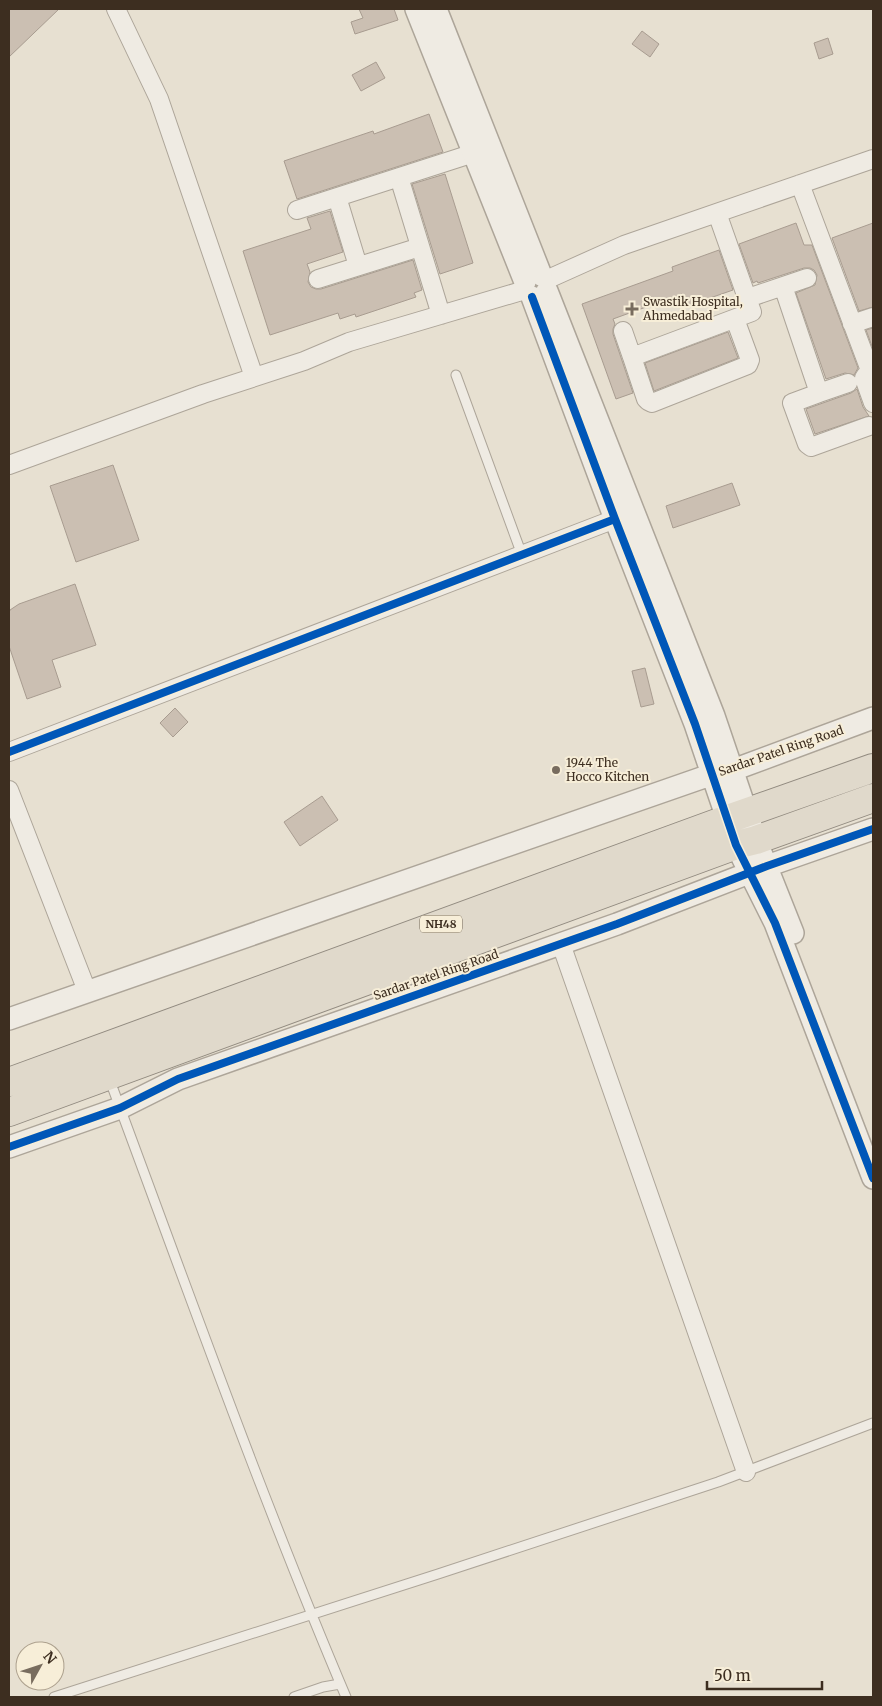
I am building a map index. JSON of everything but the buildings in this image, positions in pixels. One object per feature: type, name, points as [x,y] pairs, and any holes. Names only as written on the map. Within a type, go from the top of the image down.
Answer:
[{"type":"highway","name":"NH48","points":[[9,1082],[873,768]]},
{"type":"highway","name":"Sardar Patel Ring Road","points":[[9,1112],[746,842],[873,798]]},
{"type":"street","points":[[116,9],[159,99],[254,377]]},
{"type":"street","points":[[416,9],[474,153],[536,286],[714,716],[723,772],[746,842],[873,1139]]},
{"type":"street","points":[[436,9],[536,286],[615,519],[695,724],[723,772]]},
{"type":"street","points":[[297,210],[474,153]]},
{"type":"street","points":[[9,465],[203,394],[304,361],[349,342],[536,286],[624,245],[873,159]]},
{"type":"street","points":[[399,177],[441,315]]},
{"type":"street","points":[[800,184],[852,324],[872,372],[866,374],[864,378],[873,404]]},
{"type":"street","points":[[337,197],[358,266]]},
{"type":"street","points":[[632,357],[752,312],[717,212]]},
{"type":"street","points":[[318,279],[420,247]]},
{"type":"street","points":[[748,298],[807,278]]},
{"type":"street","points":[[783,286],[819,393]]},
{"type":"street","points":[[852,324],[873,317]]},
{"type":"street","points":[[623,331],[646,399],[648,402],[652,402],[748,365],[750,360],[735,319]]},
{"type":"street","points":[[848,383],[792,403],[809,446],[869,426]]},
{"type":"street","points":[[9,752],[615,519]]},
{"type":"street","name":"Sardar Patel Ring Road","points":[[9,1019],[723,772],[873,718]]},
{"type":"street","points":[[9,790],[87,991]]},
{"type":"street","name":"Sardar Patel Ring Road","points":[[9,1147],[120,1108],[178,1079],[617,924],[758,869],[873,829]]},
{"type":"street","points":[[758,869],[775,924],[873,1178]]},
{"type":"street","points":[[561,944],[746,1472]]},
{"type":"lane","points":[[456,375],[522,555]]},
{"type":"lane","points":[[108,1076],[250,1458],[311,1615],[346,1697]]},
{"type":"lane","points":[[54,1697],[718,1482],[873,1423]]},
{"type":"lane","points":[[294,1697],[323,1687],[340,1684]]},
{"type":"cycle path","points":[[532,297],[615,519],[695,724],[736,845],[775,923],[873,1178]]},
{"type":"cycle path","points":[[9,752],[615,519]]},
{"type":"cycle path","points":[[9,1147],[120,1108],[178,1079],[617,924],[767,866],[873,829]]},
{"type":"place","name":"Swastik Hospital, Ahmedabad","points":[[632,309]]},
{"type":"place","name":"1944 The Hocco Kitchen","points":[[556,770]]}]
